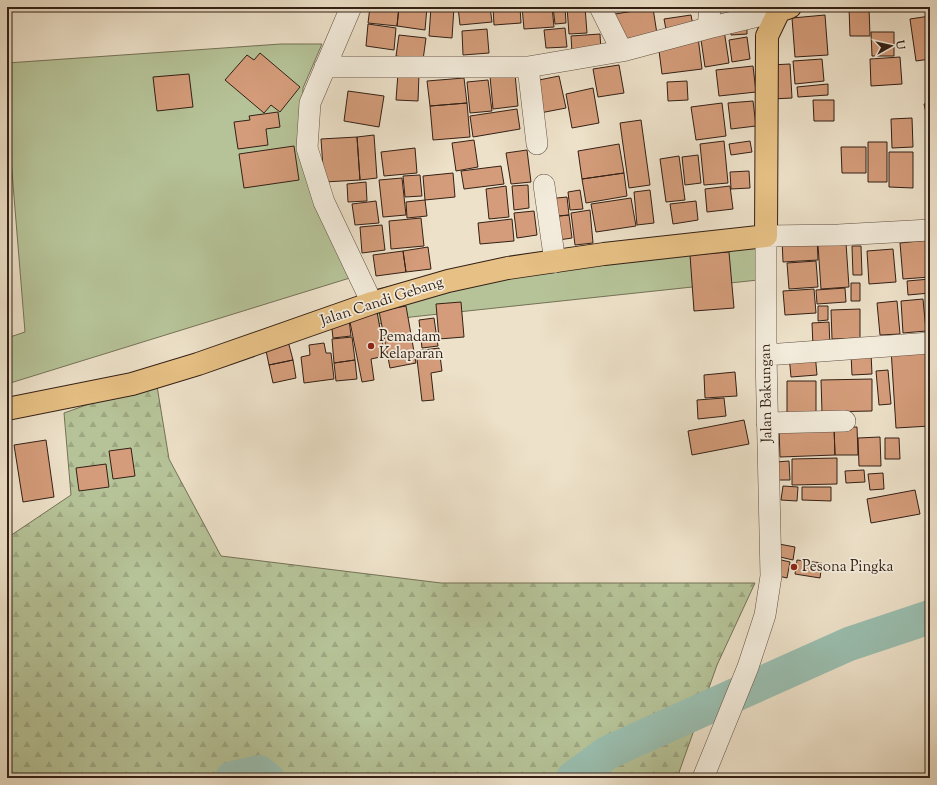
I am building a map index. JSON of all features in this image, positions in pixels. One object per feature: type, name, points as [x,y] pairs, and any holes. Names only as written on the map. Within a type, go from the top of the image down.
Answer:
[{"type":"main road","name":"Jalan Bakungan","points":[[766,236],[767,36],[784,9]]},
{"type":"main road","name":"Jalan Candi Gebang","points":[[7,409],[132,384],[198,364],[372,303],[448,281],[508,268],[604,254],[766,236]]},
{"type":"street","points":[[351,7],[324,67],[310,103],[307,148],[324,202],[372,303]]},
{"type":"street","points":[[600,7],[622,51]]},
{"type":"street","points":[[708,28],[710,7]]},
{"type":"street","points":[[324,67],[528,67],[622,51],[784,9]]},
{"type":"street","points":[[528,67],[537,144]]},
{"type":"street","points":[[544,185],[555,262]]},
{"type":"street","points":[[766,236],[838,235],[930,230]]},
{"type":"street","name":"Jalan Bakungan","points":[[703,778],[748,667],[765,615],[771,576],[766,355],[766,236]]},
{"type":"street","points":[[766,355],[930,343]]},
{"type":"street","points":[[767,423],[845,421]]},
{"type":"green space","points":[[281,44],[322,44],[303,88],[302,143],[353,277],[7,384],[7,338],[25,332],[7,110],[7,63]]},
{"type":"green space","points":[[760,227],[758,280],[411,317],[374,325],[373,290],[515,259]]},
{"type":"green space","points":[[156,380],[169,459],[221,556],[441,583],[755,583],[717,665],[677,778],[7,778],[7,538],[71,495],[64,413]]},
{"type":"building","points":[[370,7],[399,7],[397,26],[368,23]]},
{"type":"building","points":[[399,7],[427,7],[425,30],[397,26]]},
{"type":"building","points":[[431,7],[454,7],[452,38],[429,36]]},
{"type":"building","points":[[458,7],[490,7],[492,22],[460,25]]},
{"type":"building","points":[[493,7],[520,7],[521,23],[494,25]]},
{"type":"building","points":[[522,7],[552,7],[554,27],[524,29]]},
{"type":"building","points":[[553,7],[565,7],[566,23],[555,24]]},
{"type":"building","points":[[567,7],[585,7],[587,33],[569,34]]},
{"type":"building","points":[[849,7],[869,7],[870,36],[850,36]]},
{"type":"building","points":[[653,8],[657,34],[619,40],[615,14]]},
{"type":"building","points":[[691,15],[694,31],[667,35],[664,19]]},
{"type":"building","points":[[825,15],[828,55],[795,57],[792,18]]},
{"type":"building","points":[[930,16],[930,59],[916,61],[910,19]]},
{"type":"building","points":[[368,24],[396,28],[394,50],[366,46]]},
{"type":"building","points":[[730,24],[747,24],[747,34],[731,35]]},
{"type":"building","points":[[565,28],[567,47],[546,48],[544,30]]},
{"type":"building","points":[[487,29],[489,53],[463,55],[462,31]]},
{"type":"building","points":[[724,30],[729,63],[705,67],[700,33]]},
{"type":"building","points":[[871,32],[894,32],[894,56],[872,56]]},
{"type":"building","points":[[600,34],[601,51],[572,53],[571,36]]},
{"type":"building","points":[[399,35],[426,38],[423,60],[396,56]]},
{"type":"building","points":[[698,37],[702,69],[662,74],[658,43]]},
{"type":"building","points":[[747,37],[750,59],[732,62],[729,40]]},
{"type":"building","points":[[260,53],[300,87],[280,112],[271,105],[264,113],[225,80],[247,55],[254,60]]},
{"type":"building","points":[[900,57],[902,84],[871,86],[870,59]]},
{"type":"building","points":[[822,59],[824,81],[795,84],[793,61]]},
{"type":"building","points":[[790,64],[792,98],[772,99],[770,65]]},
{"type":"building","points":[[619,65],[624,93],[598,97],[593,69]]},
{"type":"building","points":[[753,66],[756,92],[719,96],[716,70]]},
{"type":"building","points":[[398,73],[419,74],[418,101],[396,100]]},
{"type":"building","points":[[189,74],[193,107],[157,111],[153,77]]},
{"type":"building","points":[[515,74],[518,106],[493,109],[490,76]]},
{"type":"building","points":[[559,76],[566,108],[540,113],[534,81]]},
{"type":"building","points":[[464,78],[467,103],[430,106],[427,81]]},
{"type":"building","points":[[488,80],[492,111],[470,113],[467,82]]},
{"type":"building","points":[[687,81],[688,100],[668,101],[667,82]]},
{"type":"building","points":[[828,84],[828,95],[798,97],[797,87]]},
{"type":"building","points":[[593,88],[599,123],[572,128],[566,94]]},
{"type":"building","points":[[348,91],[384,96],[379,127],[344,121]]},
{"type":"building","points":[[813,100],[834,100],[834,121],[814,121]]},
{"type":"building","points":[[753,101],[756,126],[731,129],[728,103]]},
{"type":"building","points":[[467,103],[470,137],[433,140],[430,106]]},
{"type":"building","points":[[722,103],[726,136],[696,140],[691,107]]},
{"type":"building","points":[[930,103],[930,116],[927,117],[924,104]]},
{"type":"building","points":[[517,109],[520,129],[473,137],[470,116]]},
{"type":"building","points":[[278,112],[280,127],[266,129],[268,145],[238,149],[234,122],[250,120],[249,116]]},
{"type":"building","points":[[912,118],[913,147],[892,148],[891,119]]},
{"type":"building","points":[[641,120],[650,185],[629,188],[620,123]]},
{"type":"building","points":[[374,135],[377,178],[360,180],[357,137]]},
{"type":"building","points":[[357,137],[360,180],[324,182],[321,139]]},
{"type":"building","points":[[474,140],[478,167],[456,171],[452,143]]},
{"type":"building","points":[[724,141],[728,183],[704,185],[700,144]]},
{"type":"building","points":[[750,141],[752,152],[731,155],[729,144]]},
{"type":"building","points":[[868,142],[887,142],[887,182],[868,182]]},
{"type":"building","points":[[619,144],[624,173],[582,179],[578,151]]},
{"type":"building","points":[[294,146],[299,180],[244,188],[239,154]]},
{"type":"building","points":[[841,147],[866,147],[866,173],[842,173]]},
{"type":"building","points":[[415,148],[417,173],[384,176],[381,152]]},
{"type":"building","points":[[527,150],[531,182],[511,184],[506,153]]},
{"type":"building","points":[[889,152],[913,152],[913,188],[889,187]]},
{"type":"building","points":[[698,155],[701,183],[685,185],[682,157]]},
{"type":"building","points":[[679,156],[685,200],[666,202],[660,159]]},
{"type":"building","points":[[501,166],[504,184],[464,189],[461,171]]},
{"type":"building","points":[[749,171],[750,188],[731,189],[730,172]]},
{"type":"building","points":[[453,173],[455,197],[425,200],[423,176]]},
{"type":"building","points":[[624,173],[627,196],[586,203],[582,179]]},
{"type":"building","points":[[420,175],[422,196],[405,197],[403,176]]},
{"type":"building","points":[[402,178],[406,215],[383,217],[379,180]]},
{"type":"building","points":[[366,182],[367,201],[348,202],[347,184]]},
{"type":"building","points":[[528,185],[529,208],[514,210],[512,186]]},
{"type":"building","points":[[506,186],[509,217],[489,219],[486,189]]},
{"type":"building","points":[[730,186],[733,209],[707,212],[705,189]]},
{"type":"building","points":[[580,190],[583,209],[570,210],[568,192]]},
{"type":"building","points":[[650,190],[654,223],[637,225],[634,192]]},
{"type":"building","points":[[567,197],[569,215],[549,217],[547,199]]},
{"type":"building","points":[[631,198],[636,226],[596,232],[591,204]]},
{"type":"building","points":[[425,200],[427,216],[407,218],[406,202]]},
{"type":"building","points":[[376,201],[379,223],[355,225],[352,204]]},
{"type":"building","points":[[696,201],[698,220],[673,224],[670,204]]},
{"type":"building","points":[[590,210],[593,243],[575,245],[571,213]]},
{"type":"building","points":[[534,211],[537,235],[517,238],[514,213]]},
{"type":"building","points":[[569,215],[572,238],[552,241],[549,217]]},
{"type":"building","points":[[421,218],[424,246],[391,249],[389,221]]},
{"type":"building","points":[[512,219],[514,241],[480,244],[478,223]]},
{"type":"building","points":[[382,225],[385,250],[362,253],[360,227]]},
{"type":"building","points":[[817,237],[818,260],[783,262],[782,239]]},
{"type":"building","points":[[929,240],[930,277],[903,279],[900,243]]},
{"type":"building","points":[[846,243],[849,287],[821,289],[818,245]]},
{"type":"building","points":[[852,246],[861,246],[862,275],[853,275]]},
{"type":"building","points":[[428,247],[431,269],[406,272],[403,251]]},
{"type":"building","points":[[893,249],[896,282],[869,284],[867,251]]},
{"type":"building","points":[[403,251],[406,272],[376,276],[373,255]]},
{"type":"building","points":[[729,252],[734,308],[694,311],[690,255]]},
{"type":"building","points":[[816,261],[818,287],[789,289],[787,263]]},
{"type":"building","points":[[930,279],[930,293],[908,295],[907,281]]},
{"type":"building","points":[[851,283],[860,283],[860,301],[851,301]]},
{"type":"building","points":[[845,288],[846,302],[817,304],[816,290]]},
{"type":"building","points":[[814,289],[816,313],[785,315],[783,291]]},
{"type":"building","points":[[923,299],[926,331],[903,333],[901,301]]},
{"type":"building","points":[[897,301],[900,334],[880,335],[877,303]]},
{"type":"building","points":[[461,302],[464,337],[439,339],[436,304]]},
{"type":"building","points":[[926,302],[930,302],[930,324],[928,324]]},
{"type":"building","points":[[406,306],[416,363],[390,368],[379,311]]},
{"type":"building","points":[[818,306],[828,306],[828,320],[818,321]]},
{"type":"building","points":[[860,309],[860,338],[832,339],[831,310]]},
{"type":"building","points":[[377,312],[385,356],[371,359],[374,380],[362,382],[349,317]]},
{"type":"building","points":[[434,318],[438,346],[422,348],[419,320]]},
{"type":"building","points":[[349,319],[351,336],[333,338],[331,321]]},
{"type":"building","points":[[829,322],[830,346],[813,347],[812,323]]},
{"type":"building","points":[[352,337],[355,360],[334,363],[332,339]]},
{"type":"building","points":[[288,341],[293,360],[269,365],[265,346]]},
{"type":"building","points":[[324,343],[326,353],[331,353],[334,379],[304,383],[301,357],[310,355],[309,345]]},
{"type":"building","points":[[930,347],[930,426],[896,428],[891,349]]},
{"type":"building","points":[[439,348],[442,371],[431,373],[434,400],[422,401],[416,351]]},
{"type":"building","points":[[815,353],[817,375],[791,377],[789,355]]},
{"type":"building","points":[[871,353],[872,374],[852,375],[851,354]]},
{"type":"building","points":[[293,360],[296,378],[273,383],[269,365]]},
{"type":"building","points":[[355,360],[357,379],[336,381],[334,363]]},
{"type":"building","points":[[888,370],[891,404],[879,405],[876,371]]},
{"type":"building","points":[[735,372],[737,396],[705,398],[704,375]]},
{"type":"building","points":[[872,379],[872,411],[822,412],[821,380]]},
{"type":"building","points":[[787,381],[816,381],[816,415],[787,415]]},
{"type":"building","points":[[724,398],[726,416],[698,419],[697,400]]},
{"type":"building","points":[[744,420],[749,444],[692,455],[688,431]]},
{"type":"building","points":[[834,427],[857,427],[858,455],[835,455]]},
{"type":"building","points":[[834,427],[835,455],[780,457],[779,428]]},
{"type":"building","points":[[880,437],[881,466],[859,466],[858,438]]},
{"type":"building","points":[[885,438],[899,438],[900,459],[885,459]]},
{"type":"building","points":[[46,440],[54,497],[23,502],[14,445]]},
{"type":"building","points":[[131,448],[135,476],[113,479],[109,451]]},
{"type":"building","points":[[837,458],[837,484],[792,485],[792,459]]},
{"type":"building","points":[[789,461],[790,480],[777,480],[776,462]]},
{"type":"building","points":[[106,464],[109,487],[79,491],[76,468]]},
{"type":"building","points":[[864,470],[865,482],[846,483],[845,471]]},
{"type":"building","points":[[883,473],[884,489],[870,490],[868,474]]},
{"type":"building","points":[[783,486],[798,487],[797,501],[781,500]]},
{"type":"building","points":[[802,487],[831,487],[831,501],[802,500]]},
{"type":"building","points":[[915,490],[920,514],[871,523],[867,499]]},
{"type":"building","points":[[779,544],[795,547],[793,560],[776,556]]},
{"type":"building","points":[[777,559],[790,562],[787,578],[774,575]]},
{"type":"building","points":[[797,560],[822,563],[820,578],[795,574]]},
{"type":"waterway","points":[[573,778],[607,753],[744,691],[849,644],[930,617]]},
{"type":"waterway","points":[[232,778],[259,772],[267,778]]},
{"type":"place","name":"Pemadam Kelaparan","points":[[371,346]]},
{"type":"place","name":"Pesona Pingka","points":[[794,567]]}]
